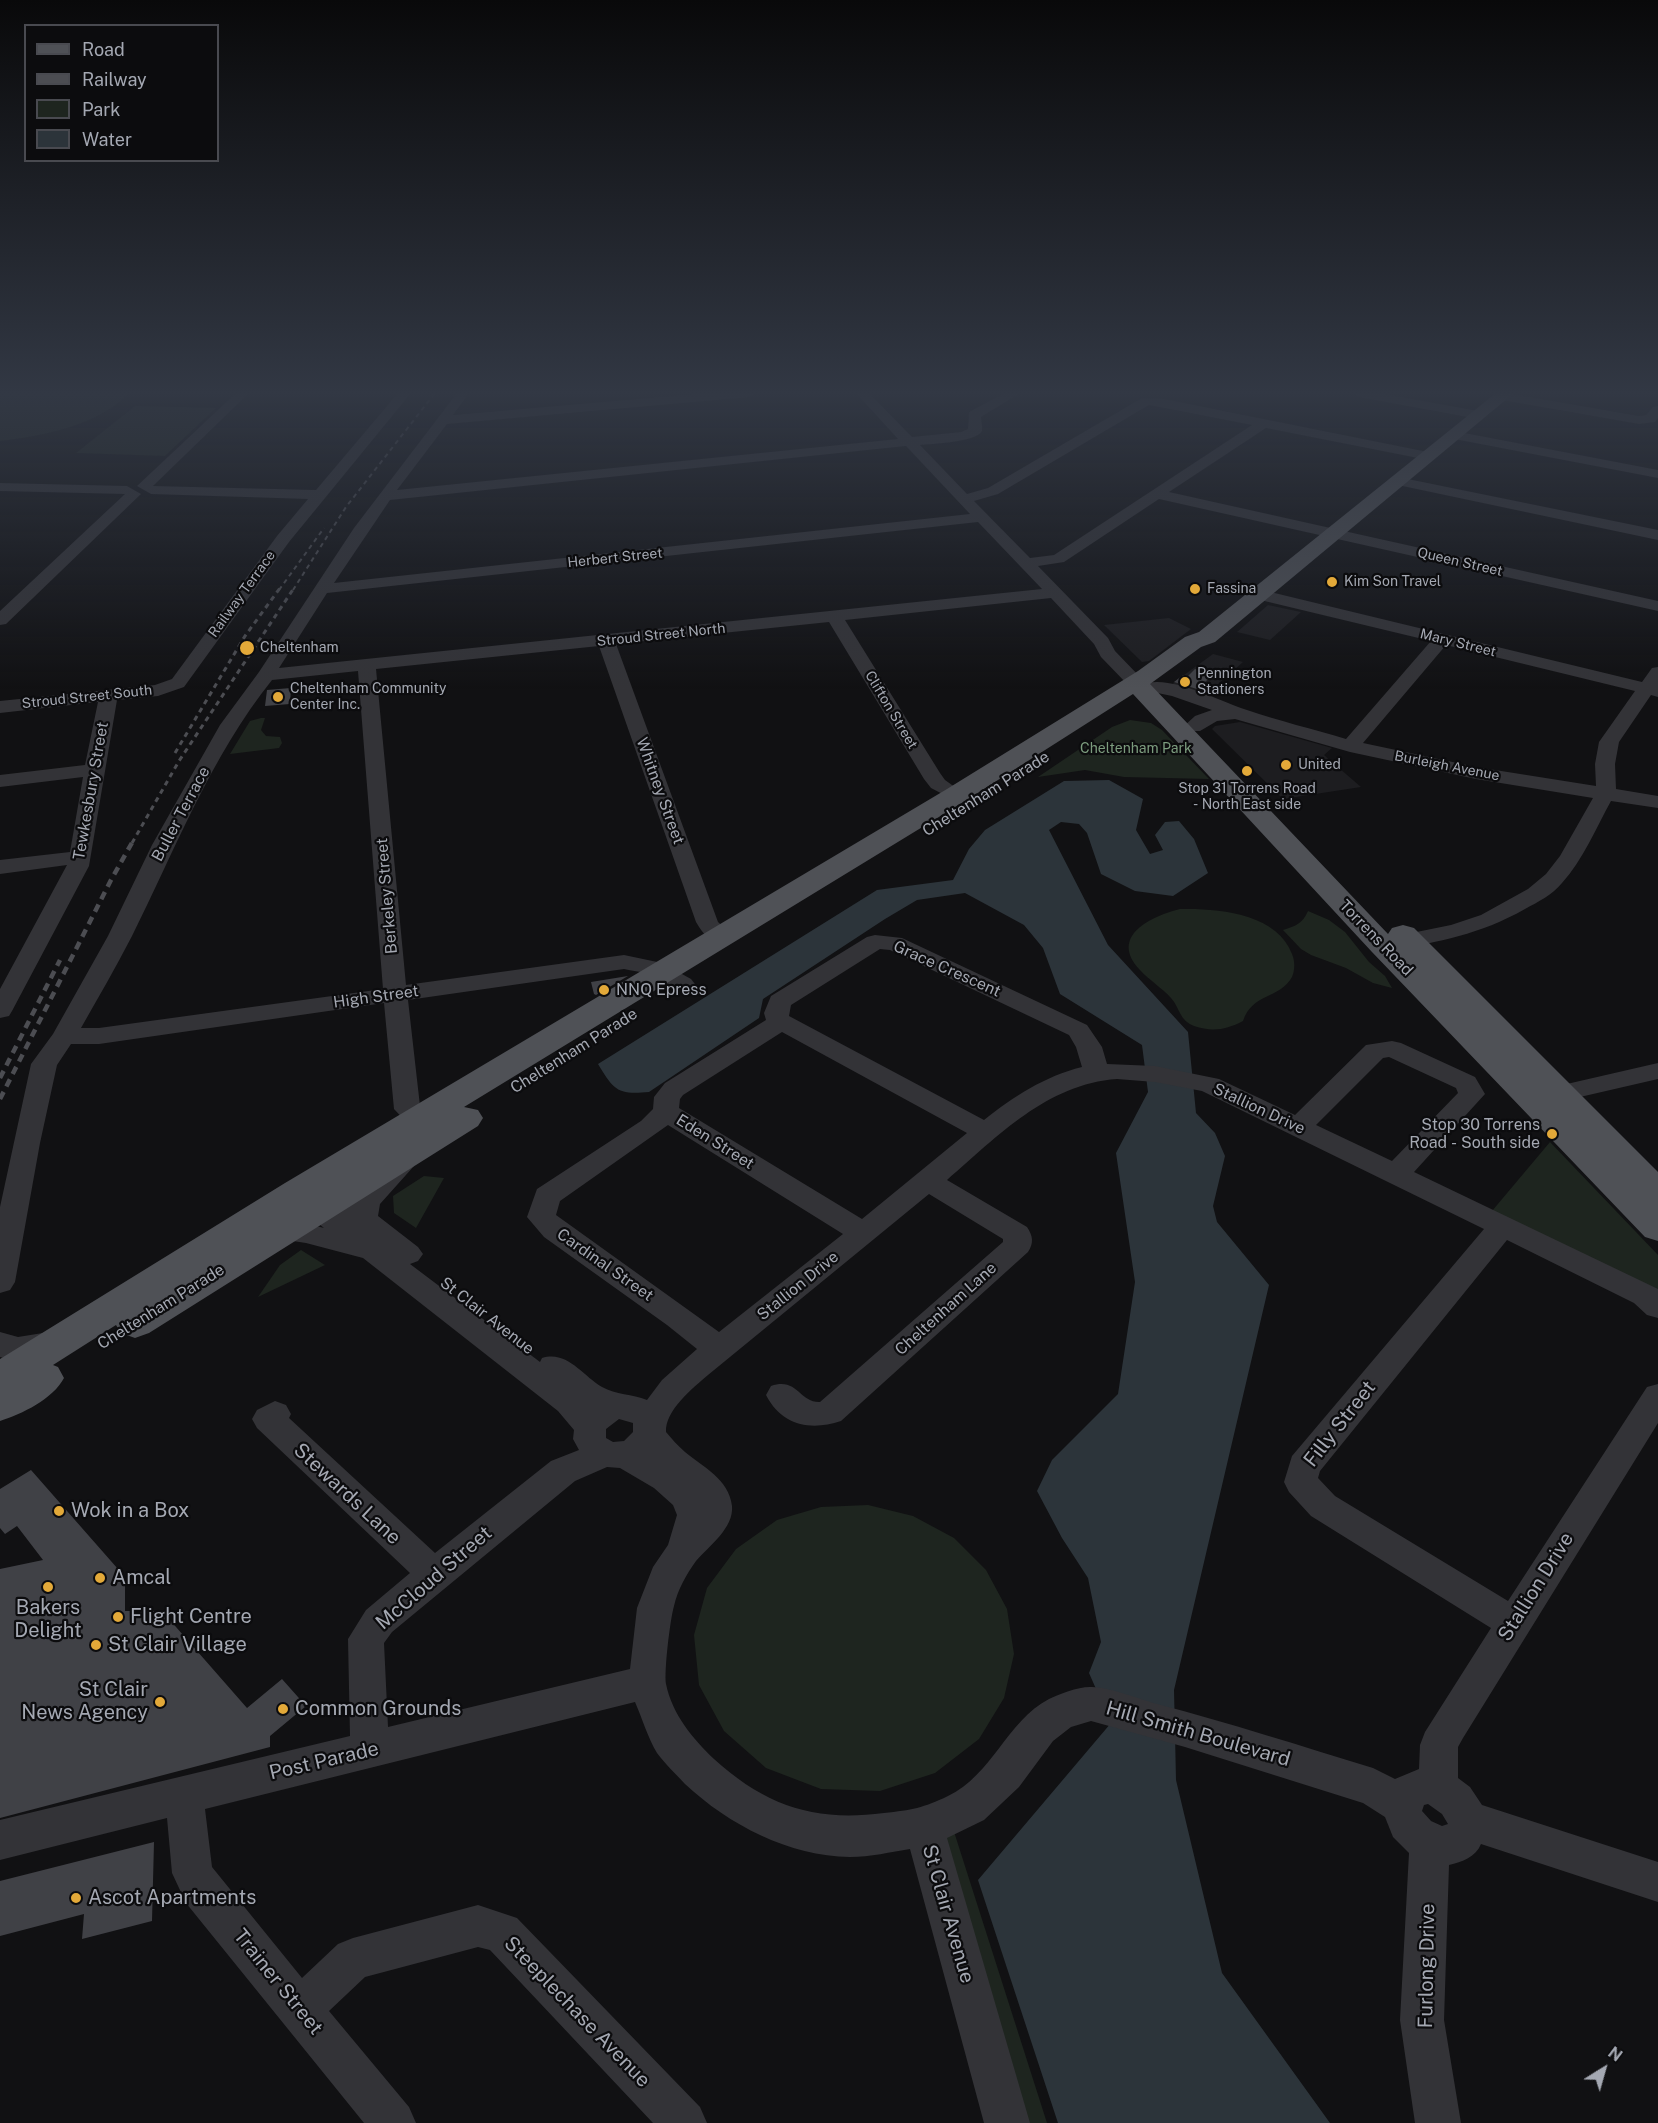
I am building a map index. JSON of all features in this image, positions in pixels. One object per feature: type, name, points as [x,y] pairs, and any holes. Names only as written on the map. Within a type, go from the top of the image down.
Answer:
[{"type":"main road","points":[[1145,685],[1204,645],[1207,637],[1384,492]]},
{"type":"main road","name":"Cheltenham Parade","points":[[673,978],[722,937],[956,795],[1145,685]]},
{"type":"main road","name":"Cheltenham Parade","points":[[0,1405],[283,1232],[420,1134],[673,978],[1119,710],[1145,685]]},
{"type":"main road","name":"Torrens Road","points":[[1145,685],[1546,1097],[1658,1228]]},
{"type":"main road","points":[[1119,710],[1180,722]]},
{"type":"main road","name":"Torrens Road","points":[[1546,1097],[1658,1194]]},
{"type":"main road","name":"Cheltenham Parade","points":[[0,1379],[60,1342],[327,1200]]},
{"type":"street","points":[[0,620],[137,492]]},
{"type":"street","points":[[214,492],[319,495]]},
{"type":"street","name":"Railway Terrace","points":[[173,686],[178,683],[283,539],[321,492]]},
{"type":"street","name":"Buller Terrace","points":[[0,1282],[26,1143],[44,1065],[64,1036],[120,936],[163,845],[230,725],[266,675],[387,492]]},
{"type":"street","points":[[384,496],[422,492]]},
{"type":"street","name":"Torrens Road","points":[[958,492],[1102,642],[1107,653],[1145,685]]},
{"type":"street","points":[[964,499],[989,492]]},
{"type":"street","points":[[1027,563],[1058,559],[1159,492]]},
{"type":"street","points":[[1451,492],[1658,535]]},
{"type":"street","name":"Queen Street","points":[[1156,494],[1658,606]]},
{"type":"street","name":"Herbert Street","points":[[321,589],[981,517]]},
{"type":"street","name":"Stroud Street North","points":[[266,675],[1055,593]]},
{"type":"street","name":"Mary Street","points":[[1258,594],[1442,639],[1654,684]]},
{"type":"street","name":"Clifton Street","points":[[835,617],[931,775],[938,784],[956,795]]},
{"type":"street","points":[[1350,746],[1442,639]]},
{"type":"street","name":"Whitney Street","points":[[606,641],[707,922],[712,930],[722,937]]},
{"type":"street","name":"Berkeley Street","points":[[367,666],[407,1109],[420,1134]]},
{"type":"street","points":[[1396,943],[1456,931],[1489,920],[1536,894],[1554,879],[1570,857],[1606,792],[1605,764],[1609,742],[1654,684]]},
{"type":"street","name":"Burleigh Avenue","points":[[1145,685],[1176,691],[1239,714],[1350,746],[1476,773],[1658,802]]},
{"type":"street","name":"Stroud Street South","points":[[0,706],[173,686]]},
{"type":"street","name":"Tewkesbury Street","points":[[0,1011],[9,975],[78,866],[109,695]]},
{"type":"street","name":"Burleigh Avenue","points":[[1180,722],[1213,715],[1239,714]]},
{"type":"street","points":[[0,781],[94,770]]},
{"type":"street","points":[[0,867],[80,857]]},
{"type":"street","name":"Grace Crescent","points":[[779,1020],[776,1013],[780,1001],[875,942],[894,943],[1078,1030],[1089,1047],[1097,1073]]},
{"type":"street","name":"High Street","points":[[64,1036],[99,1036],[624,962],[643,965],[673,978]]},
{"type":"street","points":[[779,1020],[985,1132]]},
{"type":"street","name":"Eden Street","points":[[779,1020],[775,1025],[674,1089],[667,1097],[666,1112],[863,1233]]},
{"type":"street","points":[[1299,1127],[1375,1051],[1392,1049],[1466,1083],[1472,1094],[1396,1174]]},
{"type":"street","points":[[1546,1097],[1658,1071]]},
{"type":"street","name":"Stallion Drive","points":[[619,1430],[928,1181],[985,1132],[1033,1098],[1064,1081],[1097,1073],[1131,1072],[1168,1075],[1210,1085],[1645,1295],[1658,1307]]},
{"type":"street","name":"Cardinal Street","points":[[666,1112],[650,1126],[547,1196],[541,1217],[554,1230],[678,1317],[718,1349]]},
{"type":"street","name":"Cheltenham Lane","points":[[782,1395],[804,1413],[818,1417],[830,1412],[1018,1245],[1017,1234],[928,1181]]},
{"type":"street","name":"St Clair Avenue","points":[[327,1200],[378,1253],[569,1402],[619,1430]]},
{"type":"street","name":"St Clair Avenue","points":[[327,1200],[591,1396],[619,1430],[664,1478],[681,1492],[690,1505],[694,1517],[684,1551],[665,1578],[655,1608],[647,1682],[671,1740],[687,1760],[721,1791],[740,1804],[781,1824],[818,1833],[851,1837],[924,1828],[1007,2123]]},
{"type":"street","name":"Filly Street","points":[[1502,1227],[1304,1466],[1301,1482],[1323,1506],[1513,1623]]},
{"type":"street","name":"St Clair Avenue","points":[[283,1232],[306,1233],[378,1253]]},
{"type":"street","points":[[0,1344],[4,1347],[22,1350],[60,1342]]},
{"type":"street","name":"Stallion Drive","points":[[1438,1787],[1439,1745],[1513,1623],[1656,1404]]},
{"type":"street","name":"Stewards Lane","points":[[275,1414],[268,1419],[434,1574]]},
{"type":"street","name":"McCloud Street","points":[[370,1750],[366,1639],[379,1621],[434,1574],[619,1430]]},
{"type":"street","name":"Post Parade","points":[[0,1840],[647,1682]]},
{"type":"street","name":"Hill Smith Boulevard","points":[[924,1828],[970,1806],[1005,1774],[1040,1728],[1061,1712],[1091,1704],[1185,1729],[1373,1787],[1402,1805]]},
{"type":"street","points":[[1427,1785],[1438,1787],[1457,1800],[1467,1820],[1467,1828],[1458,1842],[1450,1845],[1430,1844],[1413,1832],[1407,1823],[1402,1805],[1410,1790],[1427,1785]]},
{"type":"street","name":"Trainer Street","points":[[184,1795],[192,1873],[201,1888],[393,2123]]},
{"type":"street","points":[[1467,1820],[1658,1882]]},
{"type":"street","name":"Furlong Drive","points":[[1430,1844],[1422,2020],[1438,2123]]},
{"type":"street","name":"Steeplechase Avenue","points":[[300,2009],[353,1959],[478,1926],[502,1933],[684,2123]]},
{"type":"shaded area","points":[[1268,605],[1301,612],[1270,640],[1237,632]]},
{"type":"shaded area","points":[[1169,618],[1191,629],[1149,661],[1142,662],[1104,625]]},
{"type":"shaded area","points":[[1213,654],[1243,662],[1207,694],[1174,685],[1173,683]]},
{"type":"shaded area","points":[[1240,722],[1332,748],[1324,755],[1361,787],[1283,799],[1212,729],[1215,726]]},
{"type":"green space","points":[[265,718],[261,730],[266,736],[280,737],[282,743],[279,748],[230,754],[250,721]]},
{"type":"green space","name":"Cheltenham Park","points":[[1130,720],[1151,723],[1162,730],[1209,779],[1124,777],[1085,770],[1038,777],[1112,727]]},
{"type":"green space","points":[[1180,909],[1228,912],[1260,921],[1284,940],[1292,954],[1294,971],[1292,977],[1281,989],[1253,1005],[1243,1021],[1237,1024],[1213,1029],[1201,1028],[1189,1023],[1171,998],[1140,970],[1131,958],[1129,947],[1131,938],[1147,922]]},
{"type":"green space","points":[[1308,911],[1329,920],[1345,932],[1369,962],[1385,976],[1392,988],[1373,983],[1346,968],[1301,949],[1283,930],[1298,924]]},
{"type":"green space","points":[[1550,1142],[1658,1255],[1658,1294],[1492,1211]]},
{"type":"green space","points":[[424,1176],[444,1178],[416,1228],[394,1213],[393,1196]]},
{"type":"green space","points":[[301,1250],[325,1265],[258,1297],[280,1265]]},
{"type":"green space","points":[[868,1505],[913,1516],[954,1538],[986,1570],[1007,1609],[1014,1654],[1004,1698],[979,1739],[935,1773],[880,1791],[821,1789],[766,1768],[724,1731],[699,1685],[694,1635],[707,1588],[736,1549],[777,1520],[821,1507]]},
{"type":"green space","points":[[949,1816],[1047,2123],[1008,2123],[924,1828]]},
{"type":"water","points":[[1109,780],[1143,799],[1136,830],[1150,854],[1163,850],[1155,835],[1165,822],[1179,821],[1194,839],[1208,873],[1173,896],[1135,891],[1101,874],[1087,833],[1079,824],[1061,822],[1049,830],[1108,945],[1188,1032],[1196,1113],[1215,1133],[1225,1156],[1213,1206],[1217,1222],[1269,1285],[1174,1690],[1176,1780],[1222,1973],[1330,2123],[1058,2123],[978,1880],[1111,1723],[1089,1673],[1101,1642],[1088,1578],[1062,1538],[1037,1491],[1052,1460],[1118,1394],[1135,1282],[1116,1153],[1148,1092],[1142,1045],[1060,994],[1043,948],[1024,925],[965,893],[917,900],[885,919],[763,999],[759,1018],[649,1092],[630,1093],[618,1089],[608,1080],[598,1064],[877,890],[953,880],[969,849],[985,830],[1064,781]]},
{"type":"building","points":[[1195,669],[1214,674],[1197,689],[1174,682],[1183,675],[1188,676]]},
{"type":"building","name":"Cheltenham Community Center Inc.","points":[[291,688],[290,704],[265,706],[267,690]]},
{"type":"building","name":"NNQ Epress","points":[[628,976],[596,995],[594,994],[591,982]]},
{"type":"building","name":"St Clair Village","points":[[31,1470],[125,1577],[125,1611],[162,1611],[247,1708],[282,1679],[306,1706],[270,1736],[270,1747],[0,1818],[0,1569],[43,1560],[17,1526],[5,1534],[0,1528],[0,1489]]},
{"type":"building","name":"Ascot Apartments","points":[[154,1842],[152,1921],[82,1939],[84,1914],[0,1936],[0,1881]]},
{"type":"railway","points":[[293,590],[358,492]]},
{"type":"railway","points":[[279,590],[324,528]]},
{"type":"railway","points":[[175,753],[245,636],[280,588]]},
{"type":"railway","points":[[132,843],[179,761],[294,588]]},
{"type":"railway","points":[[0,1099],[133,841]]},
{"type":"railway","points":[[0,1078],[60,960]]},
{"type":"place","name":"Kim Son Travel","points":[[1332,582]]},
{"type":"place","name":"Fassina","points":[[1195,589]]},
{"type":"place","name":"Cheltenham","points":[[247,648]]},
{"type":"place","name":"Pennington Stationers","points":[[1185,682]]},
{"type":"place","name":"Cheltenham Community Center Inc.","points":[[278,697]]},
{"type":"place","name":"United","points":[[1286,765]]},
{"type":"place","name":"Stop 31 Torrens Road - North East side","points":[[1247,771]]},
{"type":"place","name":"NNQ Epress","points":[[604,990]]},
{"type":"place","name":"Stop 30 Torrens Road - South side","points":[[1552,1134]]},
{"type":"place","name":"Wok in a Box","points":[[59,1511]]},
{"type":"place","name":"Amcal","points":[[100,1578]]},
{"type":"place","name":"Bakers Delight","points":[[48,1587]]},
{"type":"place","name":"Flight Centre","points":[[118,1617]]},
{"type":"place","name":"St Clair Village","points":[[96,1645]]},
{"type":"place","name":"St Clair News Agency","points":[[160,1702]]},
{"type":"place","name":"Common Grounds","points":[[283,1709]]},
{"type":"place","name":"Ascot Apartments","points":[[76,1898]]}]
